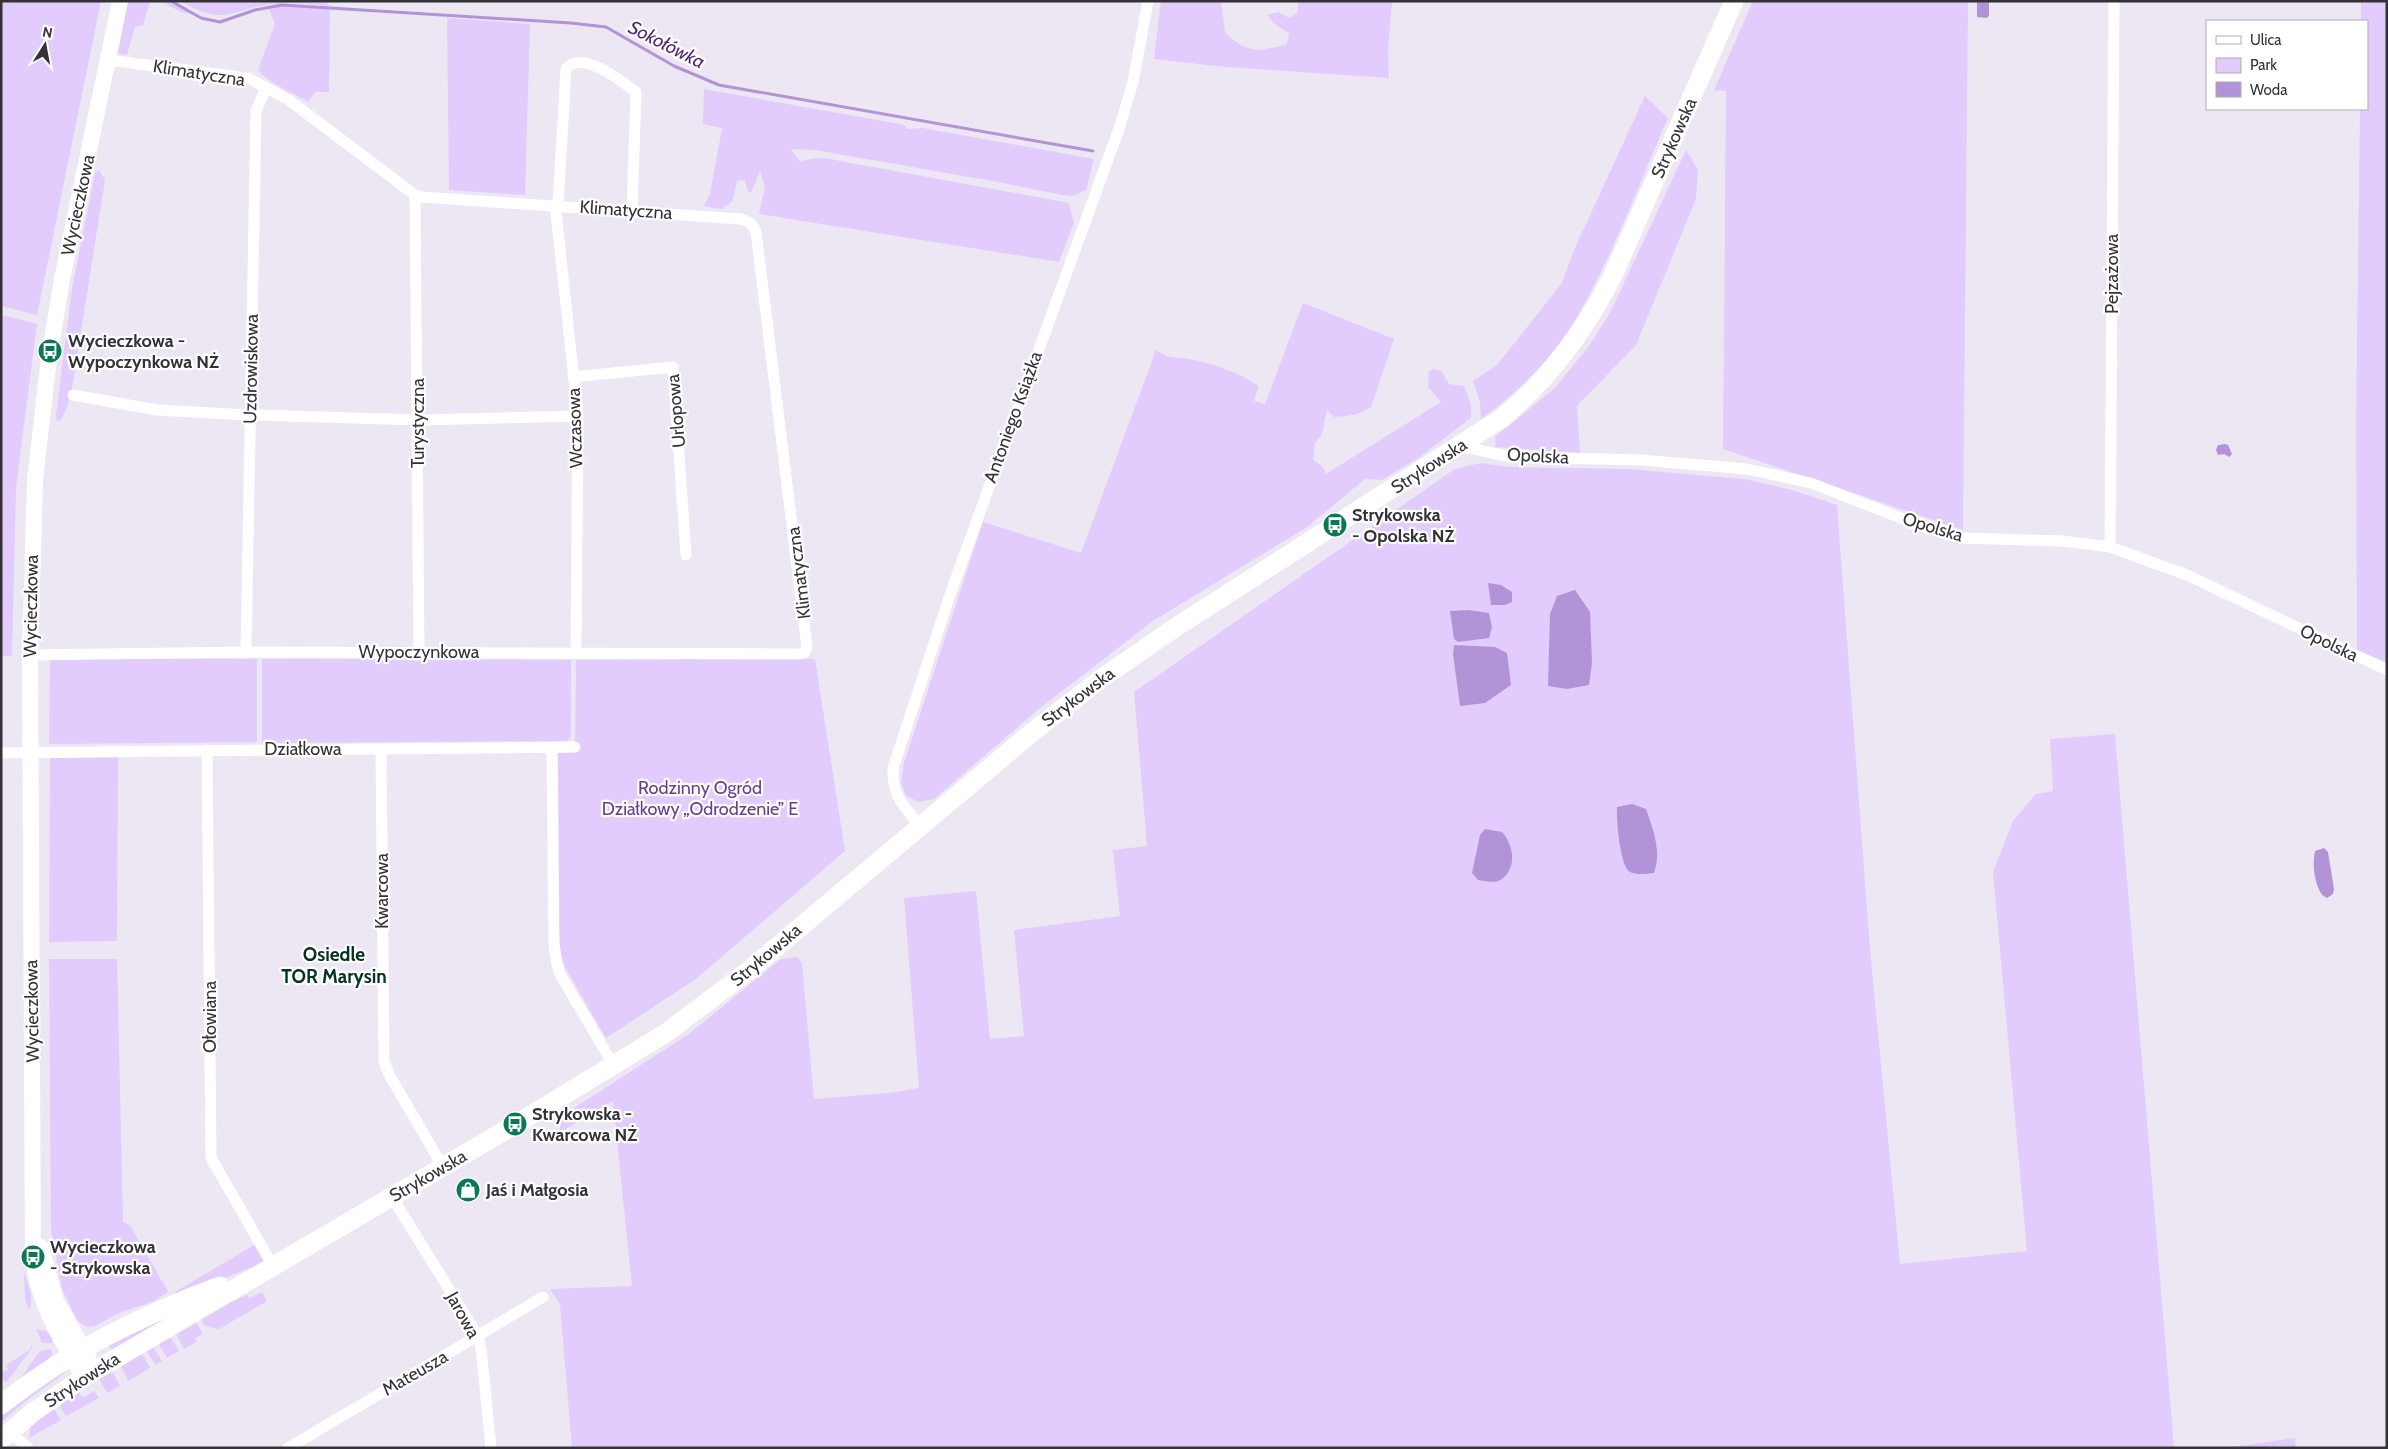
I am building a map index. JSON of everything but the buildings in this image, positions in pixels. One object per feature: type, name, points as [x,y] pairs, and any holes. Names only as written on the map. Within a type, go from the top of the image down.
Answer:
[{"type":"main road","name":"Strykowska","points":[[6,1436],[51,1398],[89,1373],[443,1167],[614,1066],[666,1033],[722,992],[1043,724],[1139,652],[1460,446],[1523,400],[1562,358],[1585,325],[1615,271],[1734,1]]},
{"type":"main road","name":"Strykowska","points":[[1,1405],[78,1353],[155,1312],[273,1266]]},
{"type":"street","name":"Wycieczkowa","points":[[89,1373],[78,1353],[56,1301],[34,1218],[30,752],[33,509],[43,403],[61,287],[120,1]]},
{"type":"street","name":"Antoniego Książka","points":[[920,826],[899,798],[893,784],[893,768],[967,545],[1120,126],[1133,82],[1148,1]]},
{"type":"street","name":"Pejzażowa","points":[[2110,547],[2114,1]]},
{"type":"street","name":"Klimatyczna","points":[[108,60],[239,76],[266,88],[296,105],[415,195],[741,219],[751,223],[754,227],[798,562],[807,643],[806,650]]},
{"type":"street","name":"Wczasowa","points":[[576,652],[578,416],[556,204],[566,69],[569,65],[589,63],[636,92],[632,211]]},
{"type":"street","name":"Uzdrowiskowa","points":[[246,652],[256,112],[266,88]]},
{"type":"street","name":"Turystyczna","points":[[415,195],[419,420],[419,652]]},
{"type":"street","name":"Urlopowa","points":[[573,377],[673,367],[686,555]]},
{"type":"street","points":[[73,395],[157,410],[250,415],[419,420],[578,416]]},
{"type":"street","name":"Opolska","points":[[1460,446],[1511,457],[1641,460],[1747,469],[1811,483],[1929,529],[1960,538],[2063,541],[2110,547],[2187,574],[2387,670]]},
{"type":"street","name":"Wypoczynkowa","points":[[30,655],[246,652],[800,654],[806,650]]},
{"type":"street","name":"Działkowa","points":[[1,753],[575,747]]},
{"type":"street","points":[[552,748],[554,944],[556,965],[614,1066]]},
{"type":"street","name":"Kwarcowa","points":[[382,749],[384,1062],[390,1076],[443,1167]]},
{"type":"street","name":"Ołowiana","points":[[207,750],[211,1158],[273,1266]]},
{"type":"street","name":"Jarowa","points":[[392,1197],[478,1336],[481,1348],[491,1448]]},
{"type":"street","name":"Mateusza","points":[[288,1448],[543,1297]]},
{"type":"street","points":[[6,1436],[28,1448]]},
{"type":"green space","points":[[1,1],[101,1],[37,315],[1,306]]},
{"type":"green space","points":[[128,1],[150,1],[143,25],[135,27],[127,55],[118,53]]},
{"type":"green space","points":[[160,1],[169,1],[196,15],[181,12]]},
{"type":"green space","points":[[181,1],[325,1],[330,6],[282,3],[219,15],[209,14]]},
{"type":"green space","points":[[1161,1],[1221,1],[1225,33],[1247,48],[1261,50],[1287,44],[1289,33],[1273,23],[1268,15],[1278,12],[1289,18],[1298,12],[1298,3],[1295,1],[1392,1],[1388,50],[1389,78],[1226,67],[1154,59]]},
{"type":"green space","points":[[1753,1],[1968,1],[1963,530],[1723,449],[1726,91],[1714,90]]},
{"type":"green space","points":[[2361,1],[2387,1],[2387,662],[2357,650],[2356,425],[2360,110],[2368,110],[2368,20],[2361,20]]},
{"type":"green space","points":[[282,6],[330,9],[329,92],[315,92],[308,102],[275,84],[258,70],[275,24],[269,9]]},
{"type":"green space","points":[[447,18],[530,24],[525,195],[449,190]]},
{"type":"green space","points":[[704,89],[905,125],[907,129],[923,128],[1094,159],[1086,190],[1072,196],[815,150],[791,149],[800,162],[815,158],[829,159],[1069,204],[1074,223],[1059,262],[759,214],[765,187],[760,171],[751,193],[748,192],[745,180],[737,181],[732,202],[721,209],[704,206],[710,194],[722,128],[703,124]]},
{"type":"green space","points":[[1645,96],[1668,118],[1596,282],[1567,333],[1549,357],[1517,390],[1481,419],[1480,402],[1473,381],[1497,365],[1562,283],[1574,250]]},
{"type":"green space","points":[[1686,150],[1698,170],[1696,199],[1636,345],[1577,406],[1580,453],[1496,447],[1495,437],[1555,388],[1589,346],[1610,313]]},
{"type":"green space","points":[[99,170],[105,180],[71,395],[61,420],[57,421],[56,415],[72,288],[95,173]]},
{"type":"green space","points":[[1303,303],[1394,339],[1371,407],[1349,416],[1334,417],[1327,410],[1322,434],[1315,443],[1313,459],[1323,467],[1326,474],[1441,402],[1428,387],[1429,371],[1435,369],[1442,372],[1449,384],[1464,386],[1471,405],[1471,418],[1418,458],[1382,480],[1365,479],[1307,527],[1153,621],[1040,708],[934,799],[919,802],[906,796],[901,782],[904,763],[983,522],[1081,553],[1156,350],[1169,356],[1216,366],[1243,377],[1259,386],[1254,401],[1265,404]]},
{"type":"green space","points":[[1,315],[37,324],[16,487],[12,656],[1,656]]},
{"type":"green space","points":[[1481,463],[1510,467],[1628,469],[1745,479],[1792,490],[1837,505],[1870,949],[1900,1264],[2027,1251],[1993,872],[2013,821],[2036,794],[2053,791],[2050,739],[2115,734],[2174,1448],[572,1448],[560,1304],[550,1289],[632,1286],[613,1101],[559,1133],[562,1116],[689,1034],[781,959],[798,957],[802,964],[814,1099],[888,1093],[919,1088],[904,898],[976,891],[990,1039],[1024,1036],[1014,930],[1120,916],[1113,850],[1147,846],[1134,692],[1455,469]]},
{"type":"green space","points":[[50,659],[257,659],[257,742],[49,744]]},
{"type":"green space","points":[[262,659],[571,660],[571,737],[567,741],[262,743]]},
{"type":"green space","name":"Rodzinny Ogród Działkowy „Odrodzenie” E","points":[[815,659],[845,851],[696,979],[606,1038],[565,967],[559,947],[558,753],[575,752],[576,660]]},
{"type":"green space","points":[[118,757],[117,941],[49,942],[50,758]]},
{"type":"green space","points":[[49,959],[117,959],[123,1222],[130,1225],[168,1292],[154,1301],[119,1313],[95,1326],[87,1327],[77,1320],[62,1289],[51,1230]]},
{"type":"green space","points":[[256,1244],[264,1260],[263,1263],[178,1296],[175,1292]]},
{"type":"green space","points":[[24,1272],[31,1294],[31,1306],[28,1309],[25,1297]]},
{"type":"green space","points":[[262,1292],[267,1301],[219,1329],[205,1326],[201,1319],[224,1305],[247,1295],[250,1298]]},
{"type":"green space","points":[[184,1308],[112,1350],[109,1345]]},
{"type":"green space","points":[[196,1322],[203,1334],[195,1338],[197,1341],[184,1349],[176,1334]]},
{"type":"green space","points":[[36,1329],[46,1331],[52,1338],[52,1343],[42,1343]]},
{"type":"green space","points":[[170,1337],[179,1351],[167,1358],[159,1342]]},
{"type":"green space","points":[[32,1344],[32,1348],[6,1383],[1,1375],[1,1368],[4,1372],[8,1369],[6,1365],[30,1350]]},
{"type":"green space","points":[[153,1347],[162,1361],[155,1365],[147,1351]]},
{"type":"green space","points":[[51,1349],[52,1354],[46,1361],[20,1379],[40,1351]]},
{"type":"green space","points":[[142,1354],[150,1368],[128,1381],[121,1366]]},
{"type":"green space","points":[[65,1371],[65,1373],[31,1397],[1,1422],[1,1416]]},
{"type":"green space","points":[[112,1371],[120,1386],[107,1393],[99,1379]]},
{"type":"green space","points":[[78,1391],[83,1398],[94,1391],[99,1398],[66,1416],[59,1405]]},
{"type":"green space","points":[[53,1408],[61,1420],[29,1438],[31,1426]]},
{"type":"green space","points":[[2295,1438],[2296,1448],[2225,1448]]},
{"type":"water","points":[[1977,1],[1989,1],[1989,16],[1987,18],[1977,17]]},
{"type":"water","points":[[2218,445],[2228,445],[2232,454],[2229,457],[2224,454],[2218,455],[2216,450]]},
{"type":"water","points":[[1488,583],[1501,585],[1512,592],[1512,602],[1505,605],[1491,605]]},
{"type":"water","points":[[1575,590],[1590,612],[1592,663],[1589,685],[1567,689],[1548,686],[1550,614],[1557,596]]},
{"type":"water","points":[[1468,610],[1489,613],[1492,627],[1489,638],[1458,642],[1454,639],[1450,611]]},
{"type":"water","points":[[1454,645],[1495,647],[1507,653],[1511,685],[1485,703],[1460,706],[1453,654]]},
{"type":"water","points":[[1632,804],[1646,809],[1651,824],[1657,849],[1654,873],[1638,874],[1630,872],[1621,852],[1617,807]]},
{"type":"water","points":[[1485,829],[1502,832],[1509,843],[1512,856],[1512,862],[1507,874],[1502,879],[1490,882],[1478,880],[1472,873],[1480,835]]},
{"type":"water","points":[[2324,848],[2328,852],[2334,889],[2333,894],[2327,898],[2319,890],[2315,879],[2314,867],[2315,851]]},
{"type":"waterway","name":"Sokołówka","points":[[171,1],[201,18],[220,22],[255,10],[282,5],[571,23],[606,27],[674,66],[719,85],[1093,151]]},
{"type":"place","name":"Wycieczkowa - Wypoczynkowa NŻ","points":[[50,351]]},
{"type":"place","name":"Strykowska - Opolska NŻ","points":[[1335,525]]},
{"type":"place","name":"Strykowska - Kwarcowa NŻ","points":[[515,1124]]},
{"type":"place","name":"Jaś i Małgosia","points":[[468,1190]]},
{"type":"place","name":"Wycieczkowa - Strykowska","points":[[33,1257]]},
{"type":"district","name":"Osiedle TOR Marysin","points":[[334,965]]}]
